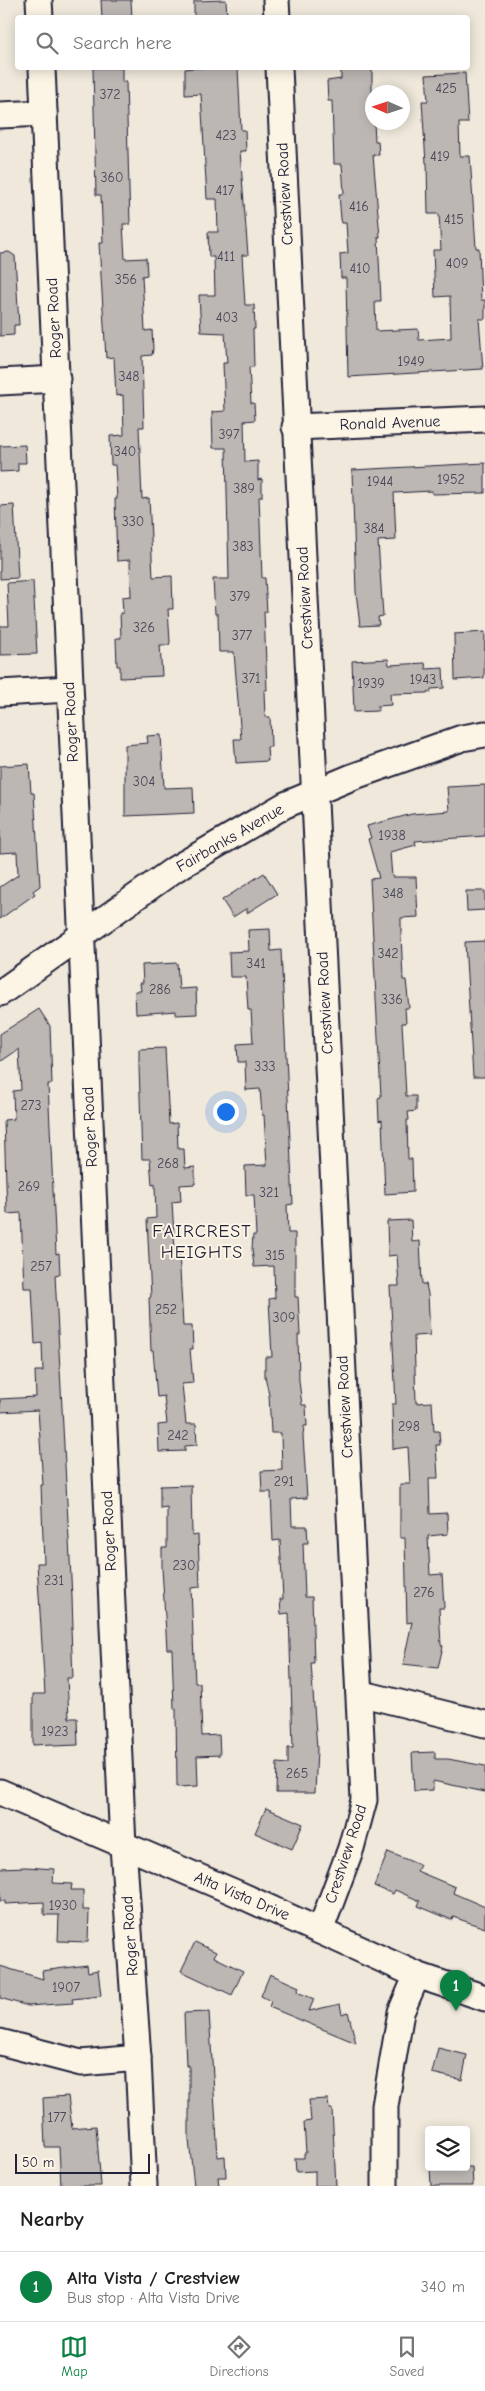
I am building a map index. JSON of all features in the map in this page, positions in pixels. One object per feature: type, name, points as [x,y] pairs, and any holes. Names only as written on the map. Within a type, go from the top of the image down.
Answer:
[{"type":"street","points":[[39,0],[40,15]]},
{"type":"street","points":[[276,0],[277,15]]},
{"type":"street","name":"Roger Road","points":[[42,70],[123,1846],[138,2058],[144,2186]]},
{"type":"street","name":"Crestview Road","points":[[279,70],[295,427],[315,794],[364,1800],[351,1848],[320,1931]]},
{"type":"street","points":[[0,115],[44,113]]},
{"type":"street","points":[[0,382],[57,379]]},
{"type":"street","name":"Ronald Avenue","points":[[295,427],[485,419]]},
{"type":"street","points":[[0,692],[69,689]]},
{"type":"street","name":"Fairbanks Avenue","points":[[0,993],[175,869],[285,805],[361,774],[462,738],[485,734]]},
{"type":"street","points":[[359,1693],[485,1724]]},
{"type":"street","name":"Alta Vista Drive","points":[[0,1792],[417,1975],[485,1998]]},
{"type":"street","points":[[385,2186],[384,2106],[401,2012],[417,1975]]},
{"type":"street","points":[[0,2042],[81,2063],[138,2058]]},
{"type":"building","points":[[101,0],[131,0],[132,15],[102,15]]},
{"type":"building","points":[[226,0],[227,15],[194,15],[194,1]]},
{"type":"building","points":[[93,70],[122,70],[122,82],[126,82],[130,224],[123,224],[125,259],[146,258],[147,275],[142,276],[145,331],[152,330],[153,349],[152,355],[142,356],[144,427],[139,427],[142,499],[149,498],[153,577],[172,576],[173,609],[168,609],[170,642],[169,645],[160,645],[162,676],[120,678],[120,666],[117,666],[116,638],[121,638],[120,613],[123,613],[122,597],[131,596],[130,560],[117,561],[115,465],[111,465],[110,436],[124,435],[123,395],[116,396],[114,357],[106,358],[99,243],[103,243],[101,195],[96,195]]},
{"type":"building","points":[[185,70],[238,70],[241,130],[245,130],[246,151],[240,151],[248,255],[242,255],[245,305],[254,305],[255,329],[253,329],[254,367],[249,367],[251,403],[254,403],[255,420],[244,421],[245,462],[258,461],[258,480],[262,479],[262,497],[259,497],[262,578],[265,578],[267,612],[264,612],[267,690],[264,690],[265,717],[270,717],[271,747],[267,747],[268,761],[236,763],[234,739],[241,739],[234,652],[219,652],[218,614],[215,614],[213,579],[229,579],[226,448],[213,448],[212,412],[225,411],[223,363],[227,363],[225,333],[201,332],[199,295],[215,295],[214,257],[209,257],[208,232],[218,232],[217,199],[207,199],[201,94],[185,95]]},
{"type":"building","points":[[341,70],[372,70],[372,85],[365,85],[365,130],[374,130],[375,141],[378,141],[379,155],[373,155],[380,237],[378,237],[381,301],[375,301],[376,331],[418,329],[419,340],[451,338],[450,296],[435,297],[433,250],[441,250],[439,214],[428,214],[427,163],[422,101],[428,101],[426,75],[465,73],[468,123],[459,123],[460,156],[470,156],[476,248],[479,248],[481,300],[485,300],[485,319],[479,319],[483,369],[348,377],[346,278],[341,278],[340,254],[348,253],[346,223],[342,223],[341,219],[339,194],[344,194],[342,164],[334,164],[332,101],[328,101],[327,81],[341,79]]},
{"type":"building","points":[[9,252],[15,256],[19,325],[14,325],[14,335],[0,336],[0,253]]},
{"type":"building","points":[[25,445],[26,463],[18,463],[18,471],[0,472],[0,446]]},
{"type":"building","points":[[485,463],[485,493],[432,494],[432,491],[394,493],[396,540],[378,541],[383,616],[378,617],[379,625],[360,626],[356,592],[352,470]]},
{"type":"building","points":[[14,505],[18,578],[0,579],[0,506]]},
{"type":"building","points":[[33,581],[37,654],[0,655],[0,626],[9,626],[7,583]]},
{"type":"building","points":[[485,632],[484,678],[455,680],[454,634]]},
{"type":"building","points":[[388,659],[389,665],[425,663],[426,669],[443,668],[444,688],[431,689],[431,692],[426,693],[390,694],[391,705],[378,706],[378,711],[354,712],[352,661]]},
{"type":"building","points":[[161,735],[164,788],[193,787],[194,813],[125,816],[125,745],[148,743],[147,736]]},
{"type":"building","points":[[29,764],[31,793],[34,793],[40,886],[33,891],[35,894],[0,919],[0,887],[18,875],[17,852],[0,853],[0,766]]},
{"type":"building","points":[[485,785],[485,836],[415,841],[416,845],[390,852],[392,877],[416,877],[418,917],[401,918],[401,933],[403,980],[406,980],[409,1008],[405,1008],[406,1023],[402,1023],[406,1096],[416,1096],[416,1111],[408,1112],[409,1120],[407,1120],[408,1159],[412,1159],[413,1192],[385,1194],[382,1120],[379,1121],[378,1098],[381,1097],[370,879],[379,878],[368,839],[371,838],[367,826],[412,814],[449,811],[447,787]]},
{"type":"building","points":[[264,873],[277,894],[247,913],[247,908],[233,917],[222,900]]},
{"type":"building","points":[[466,891],[485,891],[485,910],[467,911]]},
{"type":"building","points":[[270,929],[271,951],[281,950],[293,1204],[287,1205],[288,1233],[295,1233],[295,1297],[298,1297],[300,1335],[298,1335],[299,1381],[302,1405],[306,1405],[307,1426],[304,1426],[303,1436],[307,1498],[291,1499],[292,1526],[307,1526],[308,1543],[303,1543],[305,1597],[312,1597],[314,1663],[311,1663],[317,1749],[315,1793],[276,1793],[277,1763],[288,1764],[288,1748],[293,1748],[289,1613],[281,1614],[280,1599],[283,1599],[280,1540],[273,1541],[271,1492],[262,1492],[261,1471],[282,1470],[281,1433],[271,1433],[269,1395],[265,1376],[265,1357],[272,1357],[269,1299],[275,1298],[274,1266],[254,1267],[252,1249],[253,1235],[256,1235],[254,1195],[246,1195],[245,1166],[267,1165],[264,1115],[262,1115],[260,1089],[246,1090],[245,1062],[238,1062],[237,1044],[253,1043],[246,977],[230,977],[229,952],[249,951],[248,930]]},
{"type":"building","points":[[485,941],[485,1077],[473,1077],[465,942]]},
{"type":"building","points":[[177,963],[179,989],[196,988],[197,1014],[176,1015],[176,1011],[136,1014],[135,991],[141,991],[140,983],[143,983],[142,965]]},
{"type":"building","points":[[39,1009],[50,1026],[52,1084],[48,1084],[56,1254],[59,1253],[60,1274],[55,1275],[73,1628],[71,1628],[73,1678],[67,1678],[69,1718],[77,1718],[78,1745],[54,1746],[53,1744],[33,1745],[33,1694],[45,1694],[37,1563],[44,1563],[41,1485],[43,1485],[38,1410],[0,1412],[0,1399],[36,1397],[35,1371],[43,1371],[42,1343],[35,1344],[32,1288],[24,1288],[21,1213],[7,1214],[4,1120],[14,1119],[13,1091],[21,1090],[19,1049],[0,1062],[0,1034]]},
{"type":"building","points":[[165,1048],[169,1124],[177,1123],[178,1149],[184,1149],[185,1168],[195,1167],[195,1184],[180,1185],[181,1201],[172,1202],[175,1251],[179,1251],[183,1326],[192,1326],[193,1349],[190,1349],[193,1383],[182,1384],[186,1424],[196,1424],[197,1445],[185,1446],[185,1451],[159,1452],[158,1425],[167,1424],[164,1396],[157,1397],[153,1350],[151,1351],[149,1298],[151,1297],[147,1219],[156,1218],[155,1184],[152,1185],[150,1159],[142,1159],[139,1049]]},
{"type":"building","points":[[411,1220],[412,1242],[420,1241],[422,1284],[426,1284],[428,1294],[430,1335],[414,1336],[416,1403],[432,1402],[434,1431],[439,1431],[440,1445],[436,1445],[438,1478],[429,1478],[430,1514],[447,1513],[448,1534],[428,1536],[430,1575],[442,1574],[444,1608],[439,1608],[441,1645],[443,1646],[438,1668],[403,1664],[412,1622],[407,1623],[405,1538],[400,1538],[400,1484],[410,1484],[408,1447],[393,1449],[392,1404],[396,1404],[390,1286],[399,1286],[397,1255],[388,1256],[387,1221]]},
{"type":"building","points":[[191,1485],[192,1536],[198,1535],[200,1587],[191,1588],[195,1683],[200,1683],[202,1736],[219,1735],[220,1755],[197,1756],[198,1786],[177,1787],[176,1709],[174,1709],[172,1649],[167,1649],[162,1568],[162,1548],[167,1548],[167,1507],[160,1508],[160,1486]]},
{"type":"building","points":[[435,1752],[435,1759],[448,1759],[485,1766],[485,1792],[433,1781],[433,1790],[414,1791],[412,1753]]},
{"type":"building","points":[[266,1808],[303,1824],[292,1849],[255,1833]]},
{"type":"building","points":[[388,1852],[420,1865],[417,1871],[455,1887],[453,1893],[485,1907],[485,1928],[453,1917],[452,1920],[418,1906],[420,1901],[395,1890],[393,1894],[374,1886]]},
{"type":"building","points":[[0,1868],[54,1869],[53,1883],[72,1884],[71,1890],[83,1890],[83,1910],[89,1910],[88,1942],[58,1941],[59,1915],[44,1915],[44,1902],[5,1904],[5,1901],[0,1901]]},
{"type":"building","points":[[195,1942],[216,1952],[214,1957],[243,1971],[232,1995],[181,1971]]},
{"type":"building","points":[[87,1965],[88,1972],[98,1970],[101,1996],[72,1999],[73,2003],[28,2006],[0,1998],[0,1966],[43,1979],[42,1971]]},
{"type":"building","points":[[270,1974],[299,1987],[297,1992],[314,1999],[309,2011],[340,2004],[342,2014],[348,2012],[356,2043],[269,2007],[271,2001],[261,1996]]},
{"type":"building","points":[[209,2012],[218,2157],[225,2156],[226,2177],[218,2177],[219,2186],[194,2186],[189,2140],[189,2065],[186,2066],[184,2013]]},
{"type":"building","points":[[438,2048],[467,2055],[462,2080],[432,2073]]},
{"type":"building","points":[[68,2096],[72,2128],[96,2126],[101,2186],[61,2186],[59,2147],[45,2147],[43,2098]]},
{"type":"building","points":[[328,2099],[329,2109],[332,2109],[336,2186],[315,2186],[315,2171],[296,2172],[295,2158],[304,2158],[304,2153],[306,2153],[304,2122],[311,2121],[309,2100]]},
{"type":"building","points":[[470,2167],[472,2167],[473,2186],[431,2186],[430,2171],[470,2171]]},
{"type":"place","name":"Alta Vista / Crestview","points":[[456,2011]]},
{"type":"district","name":"FAIRCREST HEIGHTS","points":[[202,1241]]}]
